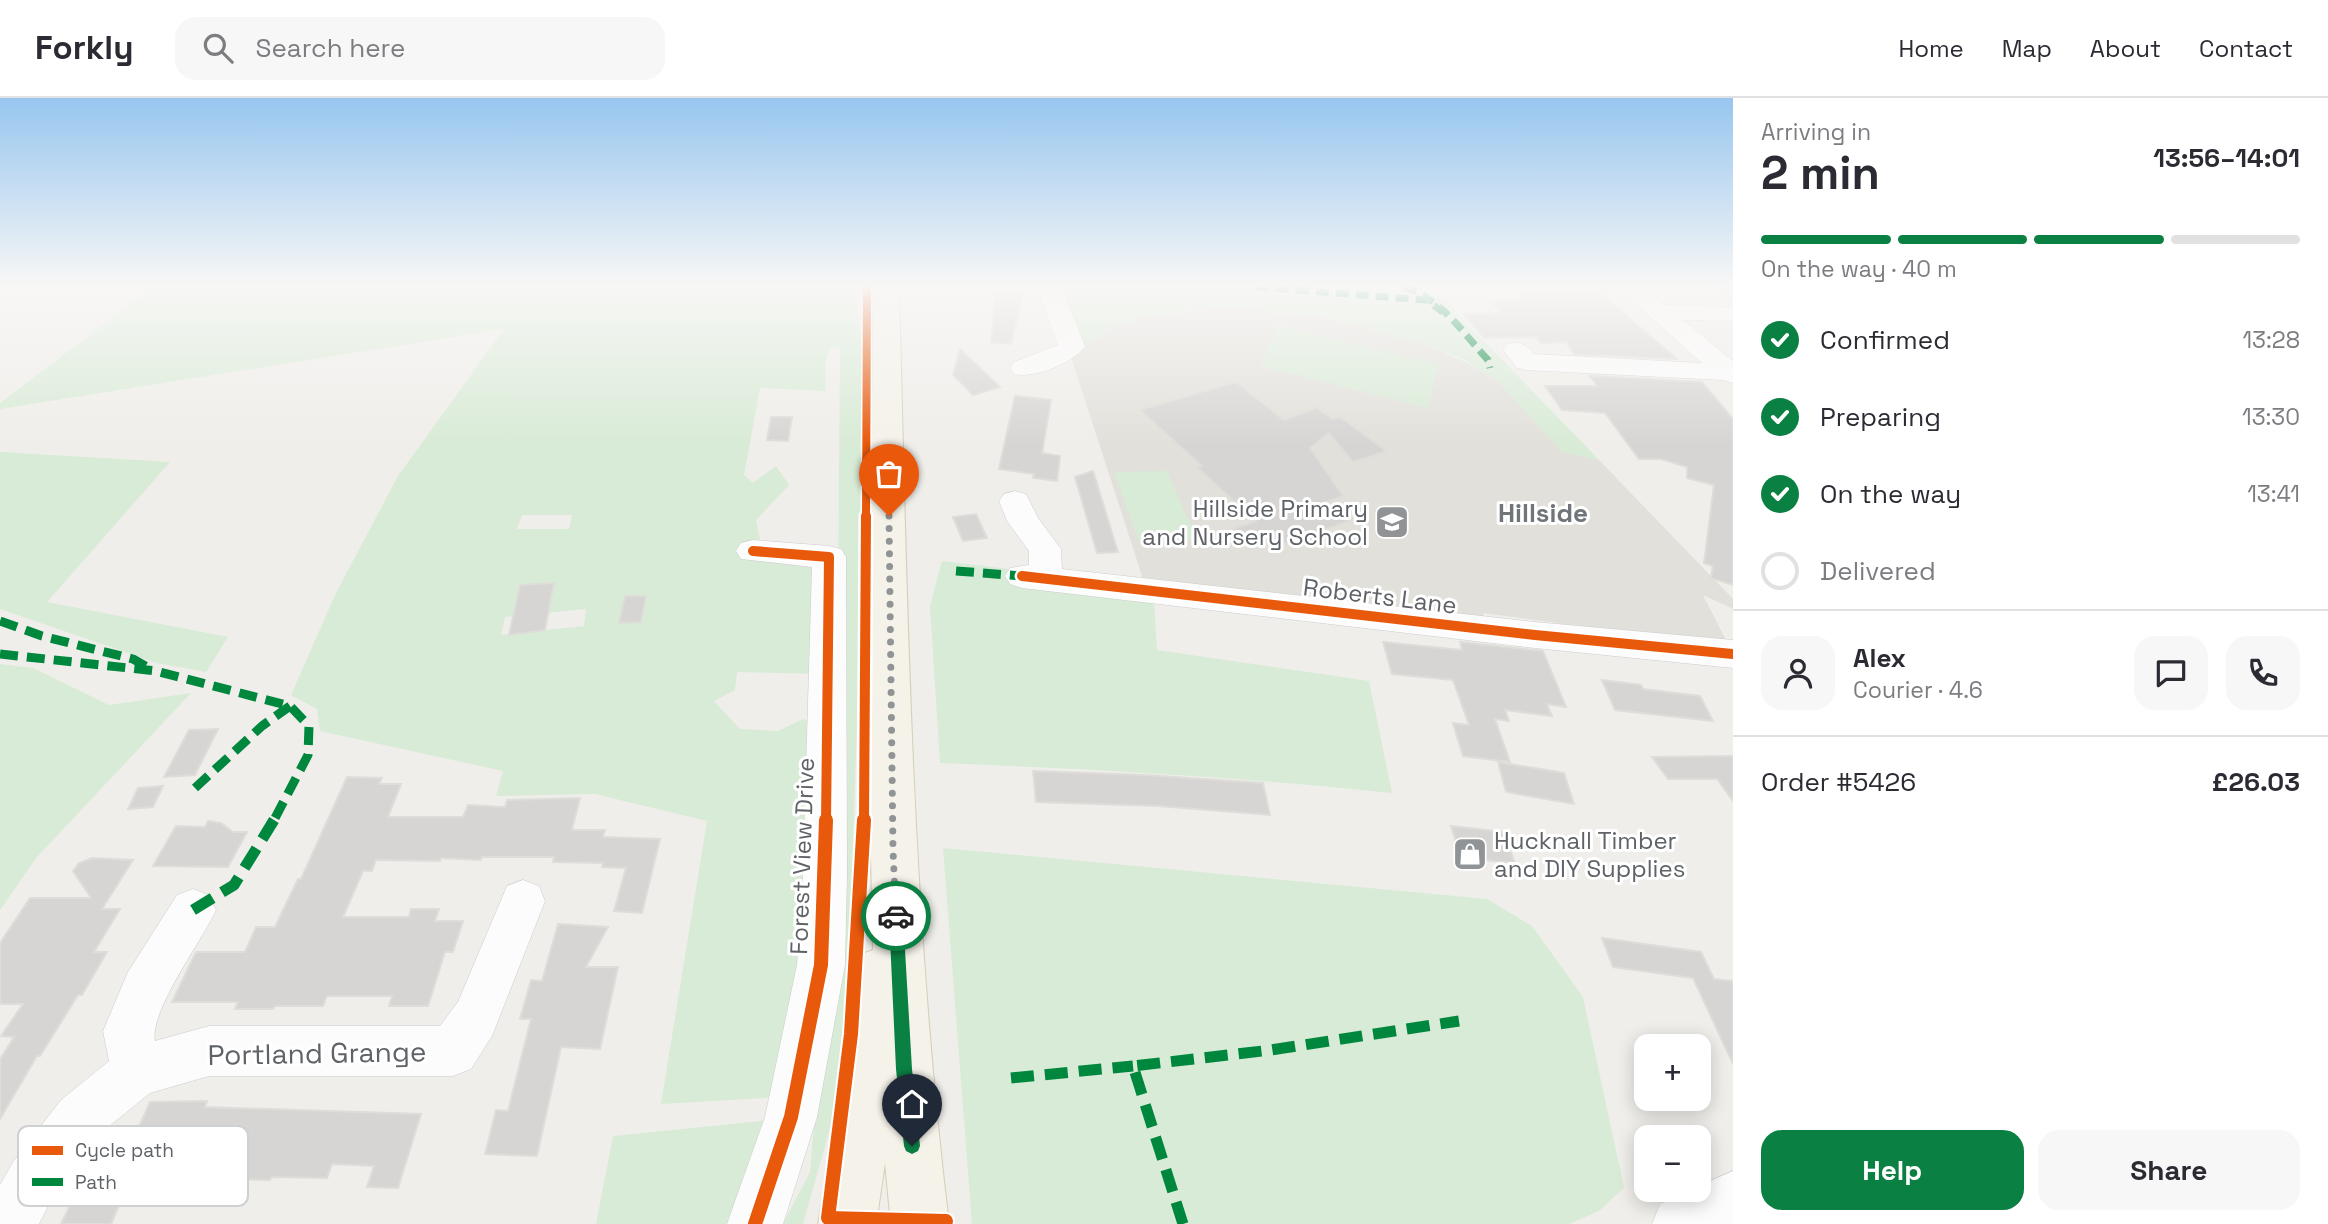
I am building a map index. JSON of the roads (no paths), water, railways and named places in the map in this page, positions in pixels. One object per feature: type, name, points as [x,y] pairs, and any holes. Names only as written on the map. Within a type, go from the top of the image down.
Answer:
[{"type":"main road","points":[[887,340],[893,850],[904,1069],[920,1224]]},
{"type":"main road","points":[[847,1224],[866,1110],[893,850]]},
{"type":"street","points":[[1023,368],[1068,350],[1070,340]]},
{"type":"street","points":[[1691,340],[1732,374]]},
{"type":"street","points":[[1527,363],[1732,374]]},
{"type":"street","name":"Roberts Lane","points":[[1015,501],[1023,521],[1045,549],[1034,578],[1535,635],[1733,654]]},
{"type":"street","name":"Forest View Drive","points":[[752,551],[829,557],[825,873],[821,965],[790,1117],[755,1224]]},
{"type":"street","name":"Portland Grange","points":[[73,1126],[79,1118],[136,1072],[209,1051],[453,1051],[475,1019],[523,901]]},
{"type":"street","points":[[136,1072],[128,1031],[145,989],[193,911]]},
{"type":"street","points":[[1681,1224],[1733,1199]]},
{"type":"street","name":"Portland Grange","points":[[9,1224],[19,1206]]},
{"type":"place","name":"Hillside Primary and Nursery School","points":[[1392,522]]},
{"type":"place","name":"Hucknall Timber and DIY Supplies","points":[[1470,854]]},
{"type":"district","name":"Hillside","points":[[1543,513]]}]
